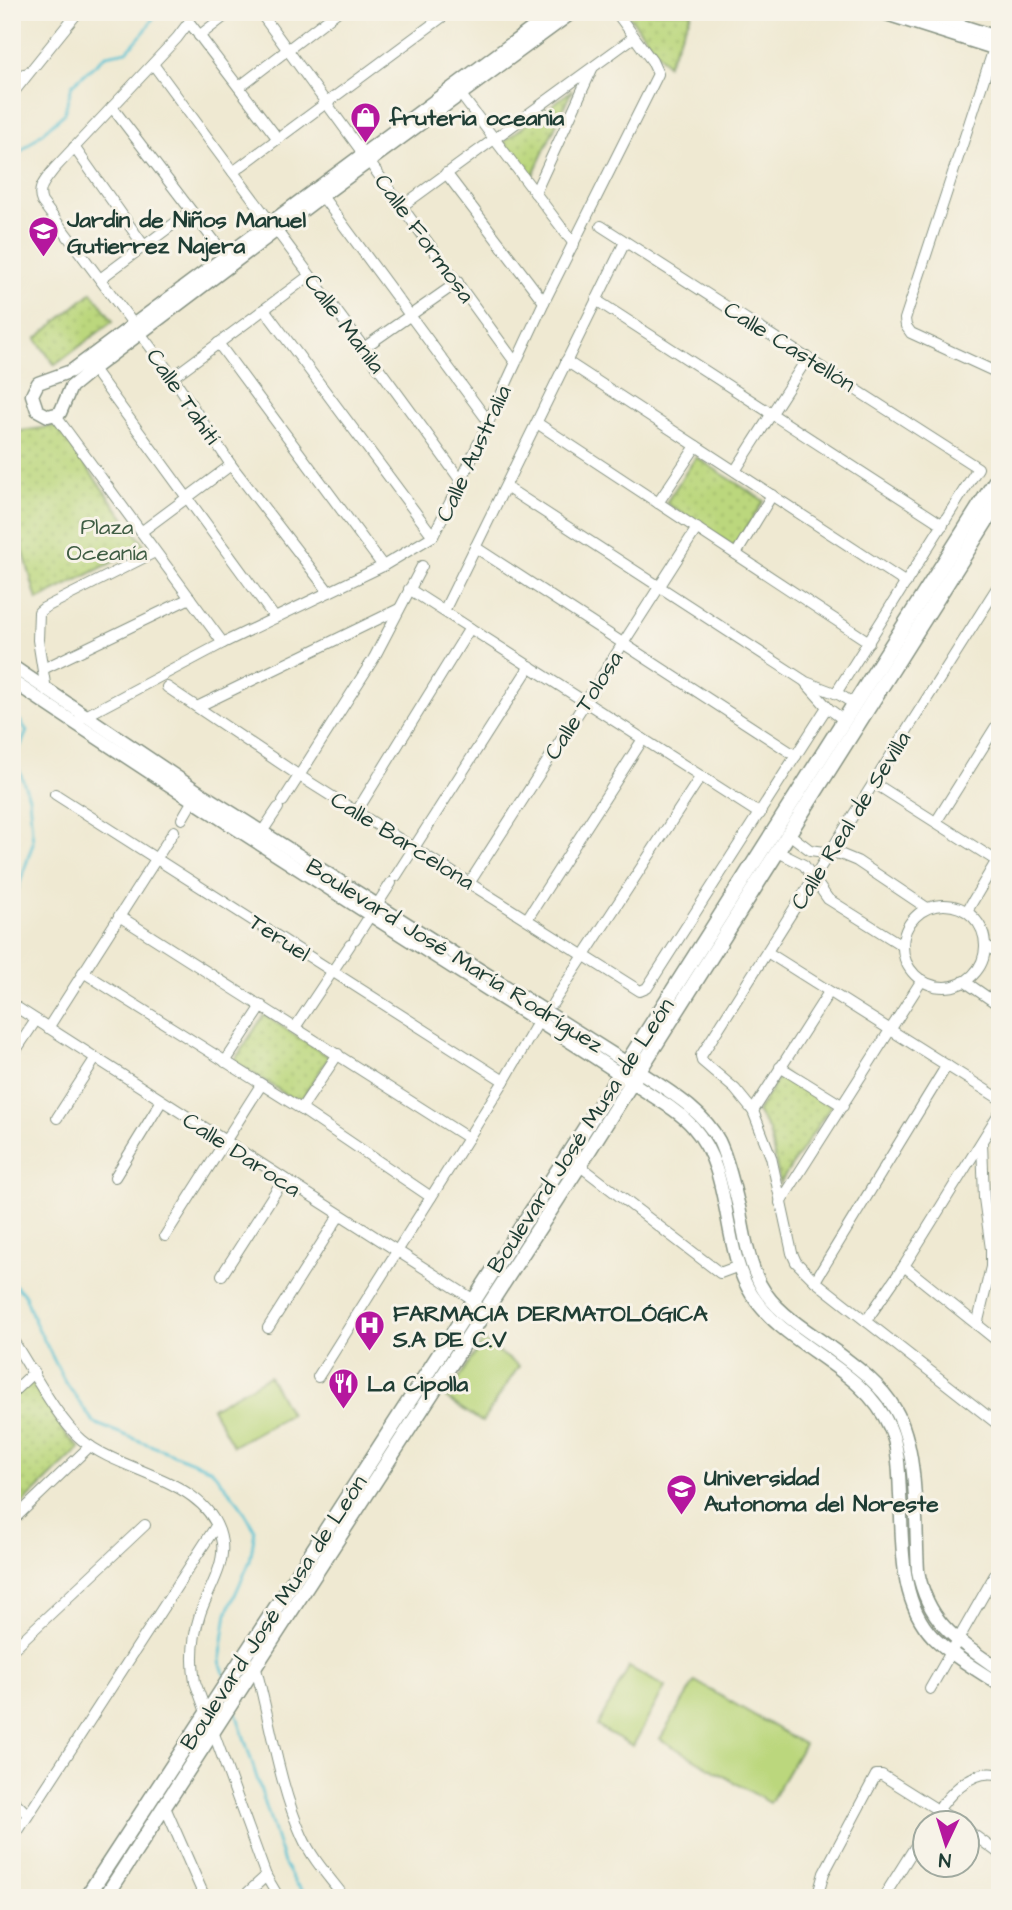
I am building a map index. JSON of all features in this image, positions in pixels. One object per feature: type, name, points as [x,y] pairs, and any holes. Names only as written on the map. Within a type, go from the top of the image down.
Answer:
[{"type":"main road","name":"Boulevard José Musa de León","points":[[105,1898],[165,1807],[212,1717],[241,1685],[247,1664],[304,1593],[579,1166],[629,1073],[724,923],[844,720],[1000,474]]},
{"type":"main road","name":"Boulevard José Musa de León","points":[[724,923],[778,852],[1000,499]]},
{"type":"main road","points":[[839,756],[855,719],[854,704]]},
{"type":"main road","name":"Boulevard José Musa de León","points":[[86,1898],[247,1664],[567,1154],[629,1073]]},
{"type":"street","points":[[12,94],[78,12]]},
{"type":"street","points":[[199,36],[230,12]]},
{"type":"street","name":"Calle Formosa","points":[[260,12],[515,362]]},
{"type":"street","points":[[239,87],[337,12]]},
{"type":"street","points":[[233,172],[449,12]]},
{"type":"street","points":[[458,90],[554,12]]},
{"type":"street","points":[[366,157],[322,196],[273,227],[225,255],[137,328],[71,387],[63,409],[48,416],[37,410],[32,400],[36,386],[43,380],[66,374],[137,328],[273,227],[366,157],[458,90],[573,12]]},
{"type":"street","name":"Calle Australia","points":[[74,723],[223,643],[383,566],[433,536],[544,302],[658,74],[652,61],[616,12]]},
{"type":"street","points":[[880,12],[998,41]]},
{"type":"street","points":[[918,12],[941,16],[998,41]]},
{"type":"street","points":[[144,246],[74,148],[189,22],[278,139]]},
{"type":"street","points":[[401,206],[634,37]]},
{"type":"street","points":[[998,41],[905,319],[911,333],[1000,374]]},
{"type":"street","name":"Calle Manila","points":[[153,64],[309,276],[365,347],[461,481]]},
{"type":"street","points":[[535,193],[592,69]]},
{"type":"street","points":[[12,77],[28,74]]},
{"type":"street","points":[[458,90],[493,140],[574,244]]},
{"type":"street","points":[[112,107],[225,255]]},
{"type":"street","name":"Calle Tahití","points":[[74,148],[41,186],[40,198],[173,377],[231,465],[329,592]]},
{"type":"street","points":[[446,173],[544,302]]},
{"type":"street","points":[[322,196],[488,421]]},
{"type":"street","points":[[100,279],[191,211]]},
{"type":"street","name":"Calle Castellón","points":[[601,226],[978,468],[943,525]]},
{"type":"street","points":[[444,611],[625,242]]},
{"type":"street","points":[[173,377],[309,276]]},
{"type":"street","points":[[365,347],[458,282]]},
{"type":"street","points":[[596,300],[943,525],[836,693]]},
{"type":"street","points":[[264,309],[433,536]]},
{"type":"street","points":[[218,343],[383,566]]},
{"type":"street","points":[[735,471],[808,357]]},
{"type":"street","points":[[566,361],[906,583]]},
{"type":"street","points":[[93,369],[275,618]]},
{"type":"street","points":[[55,415],[223,643]]},
{"type":"street","points":[[537,422],[869,642]]},
{"type":"street","points":[[658,503],[696,446]]},
{"type":"street","points":[[141,532],[231,465]]},
{"type":"street","points":[[506,487],[806,682],[836,693],[854,704]]},
{"type":"street","points":[[736,554],[772,495]]},
{"type":"street","name":"Calle Tolosa","points":[[470,882],[696,528]]},
{"type":"street","points":[[475,547],[796,756]]},
{"type":"street","points":[[46,690],[38,640],[38,615],[44,608],[155,552]]},
{"type":"street","points":[[262,832],[374,658],[422,566]]},
{"type":"street","name":"Calle Real de Sevilla","points":[[754,1111],[735,1088],[702,1060],[701,1056],[1000,583]]},
{"type":"street","points":[[409,589],[760,814],[827,707]]},
{"type":"street","points":[[43,669],[190,598]]},
{"type":"street","points":[[197,707],[399,608]]},
{"type":"street","points":[[356,811],[470,628]]},
{"type":"street","name":"Boulevard José María Rodríguez","points":[[12,666],[29,685],[74,723],[196,796],[374,910],[545,1012],[629,1073],[693,1126],[717,1174],[746,1285],[763,1309],[854,1381],[875,1404],[890,1428],[898,1463],[905,1574],[910,1597],[933,1636],[954,1647]]},
{"type":"street","points":[[296,1026],[394,880],[530,666]]},
{"type":"street","name":"Boulevard José María Rodríguez","points":[[12,681],[46,690],[196,796],[262,832],[374,910]]},
{"type":"street","points":[[806,682],[827,707],[844,720]]},
{"type":"street","name":"Calle Barcelona","points":[[167,687],[299,775],[640,991],[647,988],[760,814]]},
{"type":"street","points":[[936,822],[1000,720]]},
{"type":"street","points":[[527,919],[643,739]]},
{"type":"street","points":[[318,1377],[545,1012],[701,776]]},
{"type":"street","points":[[874,783],[998,859],[967,911]]},
{"type":"street","name":"Teruel","points":[[55,794],[504,1080]]},
{"type":"street","points":[[182,819],[196,796]]},
{"type":"street","points":[[48,1028],[174,831]]},
{"type":"street","points":[[789,834],[810,850],[831,852],[857,861],[927,908]]},
{"type":"street","points":[[778,852],[804,865],[828,900],[903,946]]},
{"type":"street","points":[[940,905],[967,911],[983,932],[985,944],[976,972],[951,986],[922,980],[905,960],[903,946],[906,931],[914,917],[927,908],[940,905]]},
{"type":"street","points":[[120,916],[468,1138]]},
{"type":"street","points":[[985,944],[1000,954]]},
{"type":"street","points":[[767,952],[1000,1099]]},
{"type":"street","points":[[83,972],[302,1109],[431,1197]]},
{"type":"street","points":[[780,1203],[922,980]]},
{"type":"street","points":[[964,981],[1000,1006]]},
{"type":"street","points":[[829,992],[754,1111],[771,1157],[796,1262],[815,1281],[1000,1426]]},
{"type":"street","name":"Calle Daroca","points":[[13,1005],[474,1300]]},
{"type":"street","points":[[225,1062],[262,1006]]},
{"type":"street","points":[[12,1056],[36,1020]]},
{"type":"street","points":[[302,1109],[338,1054]]},
{"type":"street","points":[[57,1118],[95,1059]]},
{"type":"street","points":[[815,1281],[947,1065]]},
{"type":"street","points":[[780,1068],[843,1106]]},
{"type":"street","name":"Boulevard José María Rodríguez","points":[[629,1073],[690,1108],[712,1129],[732,1177],[750,1257],[766,1294],[790,1318],[869,1378],[895,1409],[908,1443],[911,1460],[921,1589],[954,1647]]},
{"type":"street","points":[[165,1236],[261,1085]]},
{"type":"street","points":[[115,1177],[161,1102]]},
{"type":"street","points":[[866,1321],[904,1266],[1000,1112]]},
{"type":"street","points":[[977,1325],[991,1268],[982,1140]]},
{"type":"street","points":[[567,1154],[579,1166],[720,1273],[739,1266]]},
{"type":"street","points":[[222,1275],[283,1180]]},
{"type":"street","points":[[268,1328],[339,1216]]},
{"type":"street","points":[[904,1266],[1000,1343]]},
{"type":"street","points":[[12,1339],[64,1421],[90,1446],[181,1489],[200,1504],[216,1526],[221,1537],[223,1554],[200,1614],[192,1665],[195,1682],[212,1717],[266,1877],[279,1898]]},
{"type":"street","points":[[12,1393],[34,1372]]},
{"type":"street","points":[[12,1521],[90,1446]]},
{"type":"street","points":[[12,1650],[145,1525]]},
{"type":"street","points":[[12,1840],[216,1526]]},
{"type":"street","points":[[930,1689],[998,1571]]},
{"type":"street","points":[[954,1647],[1000,1670]]},
{"type":"street","points":[[954,1647],[1000,1685]]},
{"type":"street","points":[[247,1664],[302,1836],[345,1898]]},
{"type":"street","points":[[939,1808],[963,1783],[975,1776],[987,1772],[1000,1775]]},
{"type":"street","points":[[817,1898],[824,1873],[873,1778],[878,1774],[936,1808]]},
{"type":"street","points":[[12,1799],[28,1815]]},
{"type":"street","points":[[165,1807],[205,1898]]},
{"type":"street","points":[[981,1840],[1000,1854]]},
{"type":"street","points":[[883,1898],[911,1853]]},
{"type":"street","points":[[243,1898],[266,1877]]},
{"type":"green space","points":[[626,12],[692,12],[667,65]]},
{"type":"green space","points":[[572,90],[530,181],[503,142]]},
{"type":"green space","points":[[92,292],[113,321],[55,365],[36,339]]},
{"type":"green space","name":"Plaza Oceanía","points":[[56,426],[145,546],[37,600],[13,513],[14,432]]},
{"type":"green space","points":[[696,457],[764,501],[734,547],[666,503]]},
{"type":"green space","points":[[264,1015],[329,1057],[299,1103],[234,1061]]},
{"type":"green space","points":[[782,1072],[831,1106],[780,1183],[769,1131],[757,1112]]},
{"type":"green space","points":[[483,1341],[519,1366],[482,1422],[446,1398]]},
{"type":"green space","points":[[269,1376],[290,1414],[233,1446],[212,1408]]},
{"type":"green space","points":[[31,1381],[67,1436],[80,1448],[12,1514],[12,1399]]},
{"type":"green space","points":[[629,1667],[665,1687],[633,1746],[597,1726]]},
{"type":"green space","points":[[695,1681],[804,1744],[770,1803],[660,1739]]},
{"type":"waterway","points":[[12,159],[64,114],[72,85],[106,55],[127,51],[157,12]]},
{"type":"waterway","points":[[12,709],[27,731],[15,759],[29,797],[33,843],[12,907]]},
{"type":"waterway","points":[[12,1282],[25,1295],[34,1320],[64,1380],[94,1423],[211,1469],[239,1503],[255,1530],[250,1561],[227,1613],[220,1661],[225,1676]]},
{"type":"waterway","points":[[234,1706],[284,1863],[296,1884],[310,1898]]},
{"type":"place","name":"fruteria oceania","points":[[366,144]]},
{"type":"place","name":"Jardin de Niños Manuel Gutierrez Najera","points":[[44,259]]},
{"type":"place","name":"FARMACIA DERMATOLÓGICA S.A DE C.V","points":[[370,1353]]},
{"type":"place","name":"La Cipolla","points":[[344,1410]]},
{"type":"place","name":"Universidad Autonoma del Noreste","points":[[681,1517]]}]
